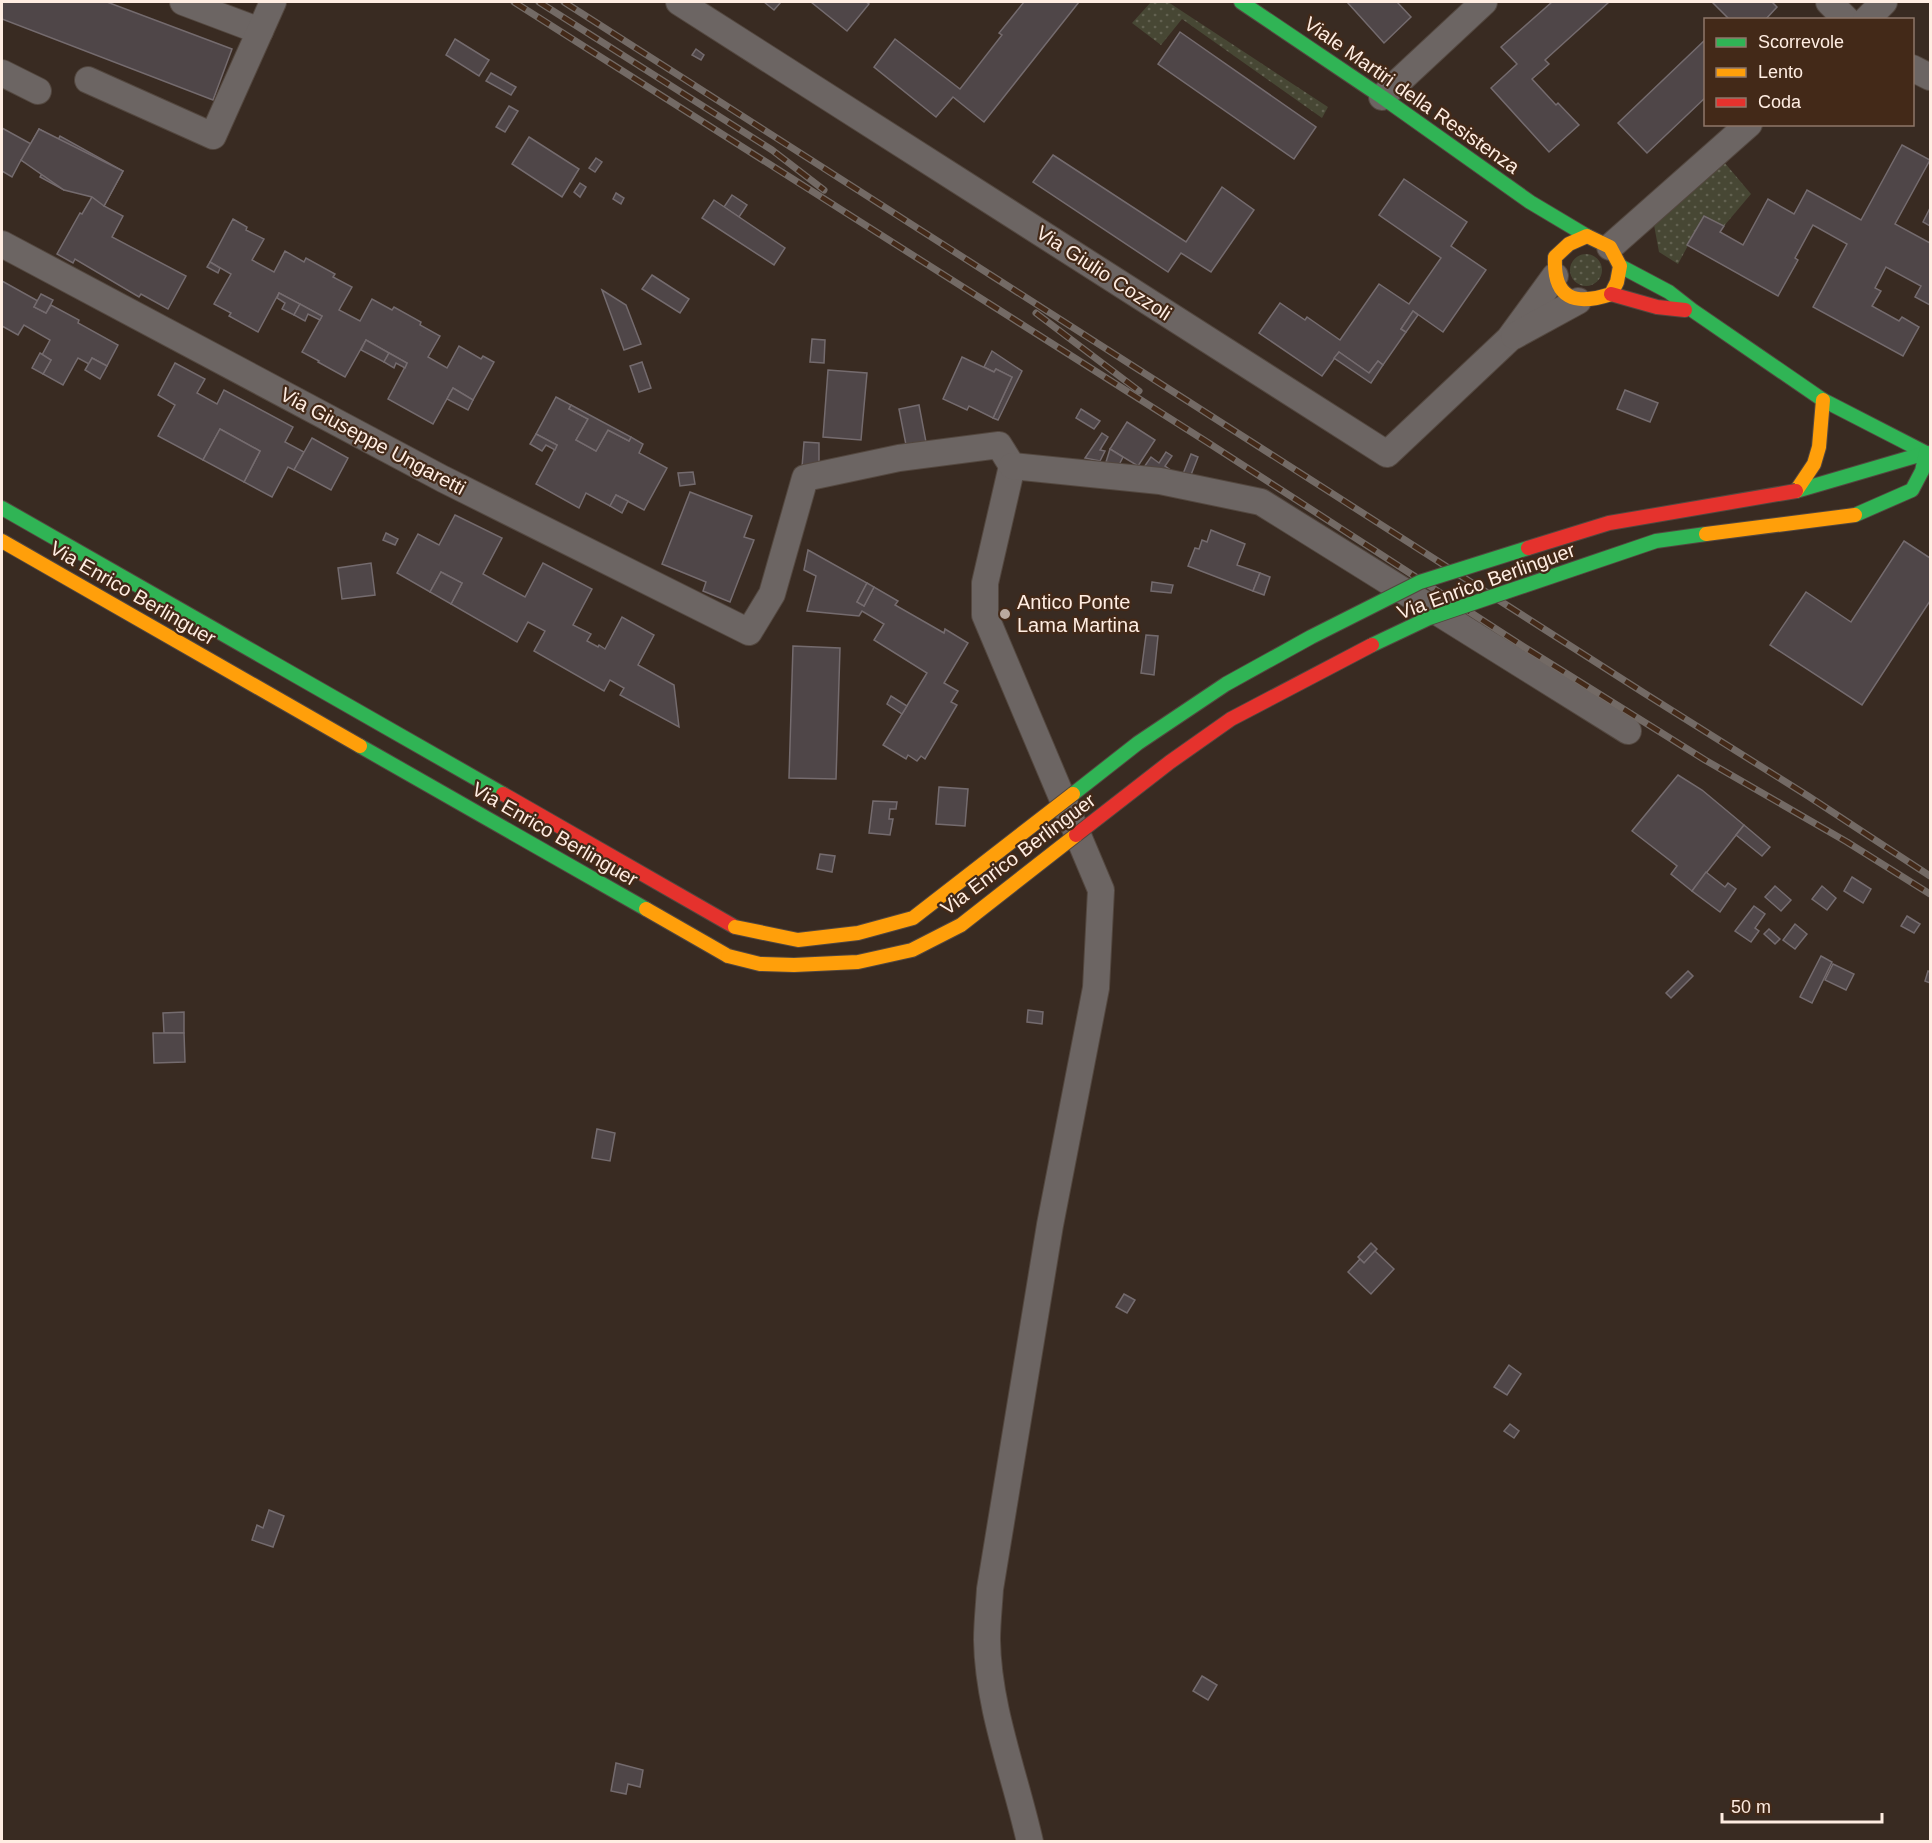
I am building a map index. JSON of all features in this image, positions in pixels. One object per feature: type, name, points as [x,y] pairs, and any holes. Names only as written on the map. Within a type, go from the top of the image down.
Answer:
[{"type":"main road","name":"Viale Martiri della Resistenza","points":[[1241,2],[1382,97],[1530,202],[1587,237]]},
{"type":"main road","points":[[1530,202],[1540,224]]},
{"type":"main road","points":[[1692,310],[1658,307],[1611,294],[1595,300],[1578,301],[1562,290],[1553,259],[1569,244],[1587,237],[1823,400],[1928,454]]},
{"type":"main road","points":[[1611,294],[1617,282],[1615,256]]},
{"type":"main road","points":[[1796,491],[1814,464],[1819,447],[1823,400]]},
{"type":"main road","name":"Via Enrico Berlinguer","points":[[2,508],[735,927],[798,940],[858,933],[913,918],[1138,743],[1226,684],[1311,637],[1420,582],[1609,522],[1796,491],[1928,454]]},
{"type":"main road","name":"Via Enrico Berlinguer","points":[[1855,515],[1912,490],[1928,454]]},
{"type":"main road","name":"Via Enrico Berlinguer","points":[[2,541],[729,956],[760,964],[794,964],[858,962],[912,950],[961,925],[1170,762],[1231,720],[1328,667],[1429,618],[1656,541],[1909,506]]},
{"type":"street","points":[[183,2],[260,31]]},
{"type":"street","points":[[87,80],[213,136],[273,2]]},
{"type":"street","name":"Via Giulio Cozzoli","points":[[679,2],[1387,454],[1509,339],[1578,301]]},
{"type":"street","points":[[1382,97],[1484,2]]},
{"type":"street","points":[[1829,2],[1844,18]]},
{"type":"street","points":[[1868,18],[1884,2]]},
{"type":"street","points":[[1914,69],[1930,77]]},
{"type":"street","points":[[2,73],[38,92]]},
{"type":"street","points":[[1615,256],[1747,126]]},
{"type":"street","name":"Via Giuseppe Ungaretti","points":[[2,244],[443,479],[749,632],[772,594],[805,478],[899,458],[999,446],[1012,466]]},
{"type":"street","name":"Via Giulio Cozzoli","points":[[1509,339],[1553,259]]},
{"type":"street","points":[[1030,1842],[999,1726],[990,1671],[987,1640],[990,1589],[1050,1225],[1096,988],[1101,890],[985,615],[985,583],[1012,466],[1160,480],[1261,502],[1628,731]]},
{"type":"green space","points":[[1151,2],[1168,2],[1328,107],[1322,118],[1182,19],[1161,45],[1132,23]]},
{"type":"green space","points":[[1724,162],[1751,194],[1724,226],[1704,216],[1678,264],[1659,252],[1654,225]]},
{"type":"green space","points":[[1586,254],[1597,259],[1602,270],[1597,281],[1586,286],[1575,281],[1570,270],[1575,259]]},
{"type":"building","points":[[2,2],[107,2],[232,49],[213,100],[2,19]]},
{"type":"building","points":[[764,2],[781,2],[774,10]]},
{"type":"building","points":[[811,2],[866,2],[869,4],[847,31]]},
{"type":"building","points":[[1024,2],[1079,2],[984,122],[953,97],[936,117],[874,67],[895,39],[960,89],[1002,35],[999,33]]},
{"type":"building","points":[[1347,2],[1397,2],[1411,17],[1384,43]]},
{"type":"building","points":[[1552,2],[1609,2],[1545,60],[1549,64],[1532,79],[1579,125],[1549,152],[1491,88],[1517,64],[1501,47]]},
{"type":"building","points":[[1712,2],[1772,2],[1777,7],[1767,18],[1728,18]]},
{"type":"building","points":[[1180,32],[1316,127],[1294,159],[1158,64]]},
{"type":"building","points":[[455,39],[489,60],[479,76],[446,55]]},
{"type":"building","points":[[1704,41],[1704,99],[1647,153],[1618,123]]},
{"type":"building","points":[[696,49],[704,55],[701,60],[692,55]]},
{"type":"building","points":[[491,73],[516,87],[511,95],[486,81]]},
{"type":"building","points":[[509,106],[518,111],[505,132],[496,127]]},
{"type":"building","points":[[2,128],[31,144],[39,129],[58,140],[60,136],[123,171],[104,206],[123,216],[112,237],[186,276],[168,309],[141,294],[139,297],[75,259],[73,263],[57,254],[80,213],[82,214],[92,197],[68,184],[64,190],[40,177],[43,172],[21,160],[12,177],[2,171]]},
{"type":"building","points":[[39,129],[123,171],[104,206],[92,197],[64,190],[21,160]]},
{"type":"building","points":[[529,137],[579,169],[562,197],[512,164]]},
{"type":"building","points":[[1902,145],[1930,160],[1895,224],[1930,243],[1930,305],[1915,297],[1921,286],[1886,267],[1875,288],[1881,291],[1872,306],[1899,321],[1902,317],[1919,327],[1903,356],[1813,307],[1847,244],[1813,225],[1795,258],[1798,260],[1778,296],[1687,245],[1704,216],[1724,226],[1720,232],[1743,245],[1768,199],[1794,214],[1807,190],[1861,220]]},
{"type":"building","points":[[1053,155],[1186,242],[1222,187],[1254,210],[1211,272],[1181,253],[1168,272],[1033,182]]},
{"type":"building","points":[[596,158],[602,162],[595,172],[589,168]]},
{"type":"building","points":[[1404,179],[1467,222],[1451,246],[1486,270],[1443,332],[1413,311],[1401,329],[1406,332],[1383,365],[1378,361],[1369,373],[1339,352],[1322,376],[1259,333],[1280,303],[1305,320],[1307,317],[1340,340],[1379,284],[1409,304],[1441,258],[1379,215]]},
{"type":"building","points":[[580,183],[586,187],[580,197],[574,192]]},
{"type":"building","points":[[616,193],[624,198],[621,204],[613,199]]},
{"type":"building","points":[[732,195],[747,205],[739,217],[724,207]]},
{"type":"building","points":[[714,200],[785,248],[774,265],[702,218]]},
{"type":"building","points":[[1930,208],[1930,226],[1923,222]]},
{"type":"building","points":[[233,219],[247,227],[246,230],[264,239],[252,260],[274,272],[285,251],[304,262],[306,258],[335,274],[333,277],[352,287],[339,310],[360,321],[372,299],[392,310],[394,307],[440,336],[428,357],[447,368],[459,346],[481,359],[483,356],[494,362],[473,400],[453,388],[433,424],[388,399],[407,363],[366,340],[345,377],[302,352],[322,316],[279,293],[258,332],[229,316],[231,313],[214,304],[231,274],[210,262]]},
{"type":"building","points":[[210,262],[220,268],[218,273],[207,267]]},
{"type":"building","points":[[652,275],[689,299],[680,313],[642,289]]},
{"type":"building","points":[[2,281],[38,301],[34,307],[46,313],[51,305],[118,345],[107,366],[92,358],[89,364],[78,358],[63,385],[43,374],[51,360],[42,355],[50,340],[24,325],[18,335],[2,326]]},
{"type":"building","points":[[602,290],[626,305],[641,344],[624,350]]},
{"type":"building","points":[[279,293],[300,304],[294,315],[282,309],[285,303],[277,298]]},
{"type":"building","points":[[41,294],[53,300],[46,313],[34,307]]},
{"type":"building","points":[[300,304],[322,316],[320,320],[308,314],[305,321],[294,315]]},
{"type":"building","points":[[1413,311],[1418,315],[1406,332],[1401,329]]},
{"type":"building","points":[[812,339],[825,340],[824,363],[810,362]]},
{"type":"building","points":[[366,340],[389,353],[384,362],[361,350]]},
{"type":"building","points":[[992,351],[1022,371],[998,420],[993,418],[1012,377],[996,369],[994,372],[984,367]]},
{"type":"building","points":[[1339,352],[1369,373],[1378,361],[1383,365],[1371,383],[1334,358]]},
{"type":"building","points":[[40,353],[51,360],[43,374],[32,368]]},
{"type":"building","points":[[389,353],[407,363],[405,368],[396,363],[394,368],[384,362]]},
{"type":"building","points":[[962,357],[994,372],[996,369],[1012,377],[993,418],[969,406],[967,410],[943,399]]},
{"type":"building","points":[[92,358],[107,366],[100,379],[85,370]]},
{"type":"building","points":[[642,362],[651,388],[639,392],[630,366]]},
{"type":"building","points":[[175,363],[205,379],[197,393],[217,404],[224,390],[293,427],[285,442],[304,452],[294,470],[288,467],[272,497],[244,482],[260,451],[220,429],[203,460],[158,436],[175,405],[158,395]]},
{"type":"building","points":[[828,370],[867,373],[861,440],[823,437]]},
{"type":"building","points":[[453,388],[473,400],[468,410],[447,399]]},
{"type":"building","points":[[1625,390],[1658,403],[1650,422],[1617,409]]},
{"type":"building","points":[[556,397],[571,405],[569,409],[588,419],[576,440],[596,451],[608,430],[629,441],[631,437],[643,444],[639,453],[667,468],[644,510],[616,495],[610,506],[586,493],[579,508],[536,484],[557,445],[536,434]]},
{"type":"building","points":[[571,405],[631,437],[629,441],[608,430],[596,451],[576,440],[588,419],[569,409]]},
{"type":"building","points":[[919,405],[926,442],[906,445],[899,409]]},
{"type":"building","points":[[1081,409],[1100,421],[1094,429],[1076,418]]},
{"type":"building","points":[[1127,422],[1155,440],[1138,466],[1110,449]]},
{"type":"building","points":[[220,429],[260,451],[244,482],[203,460]]},
{"type":"building","points":[[1102,433],[1108,437],[1100,450],[1105,451],[1100,461],[1085,458]]},
{"type":"building","points":[[536,434],[557,445],[555,450],[546,445],[542,451],[530,444]]},
{"type":"building","points":[[312,438],[348,458],[331,490],[294,470]]},
{"type":"building","points":[[804,442],[819,443],[819,463],[802,467]]},
{"type":"building","points":[[1110,449],[1123,457],[1119,465],[1106,462]]},
{"type":"building","points":[[1166,452],[1172,456],[1165,466],[1172,471],[1142,470],[1151,457],[1159,463]]},
{"type":"building","points":[[1191,454],[1198,457],[1189,480],[1181,479]]},
{"type":"building","points":[[693,472],[695,484],[680,486],[678,473]]},
{"type":"building","points":[[690,492],[752,516],[744,537],[754,540],[730,602],[703,591],[706,582],[662,564]]},
{"type":"building","points":[[616,495],[628,501],[622,513],[610,506]]},
{"type":"building","points":[[455,515],[502,538],[483,574],[525,597],[543,563],[592,589],[573,625],[591,634],[587,641],[605,649],[622,617],[654,635],[638,665],[674,685],[679,727],[620,695],[624,688],[610,680],[604,691],[534,651],[545,631],[528,622],[517,642],[451,604],[462,583],[441,572],[430,592],[397,573],[418,534],[439,545]]},
{"type":"building","points":[[1211,530],[1245,544],[1237,565],[1260,573],[1253,591],[1188,566],[1195,548],[1199,549],[1202,540],[1207,542]]},
{"type":"building","points":[[386,533],[398,539],[395,545],[383,540]]},
{"type":"building","points":[[1904,541],[1930,558],[1930,601],[1862,705],[1770,645],[1806,592],[1851,622]]},
{"type":"building","points":[[808,550],[867,583],[857,602],[864,606],[874,587],[898,601],[895,605],[944,633],[945,629],[968,643],[944,683],[958,691],[951,702],[957,705],[925,759],[921,756],[917,761],[908,755],[906,759],[883,745],[927,673],[874,640],[884,624],[862,611],[859,616],[807,611],[816,576],[804,570]]},
{"type":"building","points":[[371,563],[375,595],[342,599],[338,568]]},
{"type":"building","points":[[441,572],[462,583],[451,604],[430,592]]},
{"type":"building","points":[[1260,573],[1270,577],[1264,595],[1253,591]]},
{"type":"building","points":[[1152,582],[1173,585],[1171,593],[1151,591]]},
{"type":"building","points":[[867,583],[874,587],[864,606],[857,602]]},
{"type":"building","points":[[1146,635],[1158,636],[1154,675],[1141,673]]},
{"type":"building","points":[[793,646],[840,648],[836,779],[789,778]]},
{"type":"building","points":[[891,696],[907,706],[902,714],[887,704]]},
{"type":"building","points":[[1678,775],[1702,790],[1744,825],[1692,891],[1671,874],[1677,866],[1632,831]]},
{"type":"building","points":[[939,787],[968,789],[965,826],[936,824]]},
{"type":"building","points":[[873,801],[897,802],[896,809],[890,809],[889,819],[893,819],[890,835],[869,833]]},
{"type":"building","points":[[1744,825],[1770,847],[1762,856],[1736,835]]},
{"type":"building","points":[[820,854],[835,856],[832,872],[817,869]]},
{"type":"building","points":[[1706,872],[1725,887],[1728,883],[1736,889],[1720,912],[1692,891]]},
{"type":"building","points":[[1852,877],[1871,889],[1863,903],[1844,891]]},
{"type":"building","points":[[1775,886],[1791,900],[1781,911],[1765,897]]},
{"type":"building","points":[[1822,886],[1836,898],[1827,910],[1812,899]]},
{"type":"building","points":[[1754,906],[1765,914],[1755,928],[1759,931],[1751,942],[1735,931]]},
{"type":"building","points":[[1907,916],[1920,924],[1914,933],[1901,926]]},
{"type":"building","points":[[1795,924],[1807,934],[1795,949],[1783,940]]},
{"type":"building","points":[[1769,929],[1780,939],[1775,944],[1764,934]]},
{"type":"building","points":[[1821,956],[1832,962],[1812,1003],[1800,997]]},
{"type":"building","points":[[1833,964],[1854,974],[1846,990],[1825,980]]},
{"type":"building","points":[[1688,971],[1693,976],[1671,998],[1666,993]]},
{"type":"building","points":[[1928,971],[1930,972],[1930,983],[1925,981]]},
{"type":"building","points":[[1028,1010],[1043,1012],[1042,1024],[1027,1022]]},
{"type":"building","points":[[184,1012],[184,1033],[164,1033],[163,1013]]},
{"type":"building","points":[[153,1033],[184,1033],[185,1062],[154,1063]]},
{"type":"building","points":[[597,1129],[615,1133],[610,1161],[592,1158]]},
{"type":"building","points":[[1371,1243],[1377,1249],[1364,1263],[1358,1257]]},
{"type":"building","points":[[1375,1251],[1394,1269],[1371,1294],[1348,1272],[1360,1259],[1364,1263]]},
{"type":"building","points":[[1124,1294],[1135,1300],[1127,1313],[1116,1307]]},
{"type":"building","points":[[1509,1365],[1521,1374],[1507,1395],[1494,1387]]},
{"type":"building","points":[[1510,1424],[1519,1431],[1514,1438],[1504,1431]]},
{"type":"building","points":[[269,1510],[284,1516],[273,1547],[252,1540],[257,1525],[263,1528]]},
{"type":"building","points":[[1202,1676],[1217,1685],[1208,1700],[1193,1691]]},
{"type":"building","points":[[616,1763],[643,1770],[640,1787],[628,1784],[626,1794],[611,1791]]},
{"type":"railway","points":[[514,2],[1207,442],[1524,647],[1705,760],[1847,842],[1930,894]]},
{"type":"railway","points":[[539,2],[772,150],[824,190]]},
{"type":"railway","points":[[564,2],[1930,876]]},
{"type":"railway","points":[[1036,313],[1139,391]]},
{"type":"traffic: fast","points":[[1241,2],[1382,97],[1530,202],[1587,236]]},
{"type":"traffic: fast","points":[[1620,266],[1669,292],[1823,400],[1930,455]]},
{"type":"traffic: fast","points":[[1796,491],[1926,453]]},
{"type":"traffic: fast","points":[[1855,515],[1912,490],[1922,471],[1926,453]]},
{"type":"traffic: fast","points":[[2,508],[503,794]]},
{"type":"traffic: fast","points":[[1372,645],[1429,618],[1656,541],[1706,534]]},
{"type":"traffic: fast","points":[[1073,794],[1138,743],[1226,684],[1311,637],[1420,582],[1528,548]]},
{"type":"traffic: fast","points":[[360,746],[646,909]]},
{"type":"traffic: slow","points":[[1587,236],[1610,247],[1620,266],[1617,282],[1611,294],[1598,298],[1577,299],[1562,290],[1555,271],[1555,257],[1569,244],[1587,236]]},
{"type":"traffic: slow","points":[[1796,491],[1814,464],[1819,447],[1823,400]]},
{"type":"traffic: slow","points":[[1706,534],[1855,515]]},
{"type":"traffic: slow","points":[[2,541],[360,746]]},
{"type":"traffic: slow","points":[[735,927],[798,940],[858,933],[913,918],[1073,794]]},
{"type":"traffic: slow","points":[[728,956],[760,964],[794,965],[858,962],[912,950],[961,925],[1076,835]]},
{"type":"traffic: slow","points":[[646,909],[728,956]]},
{"type":"traffic: jam","points":[[1611,294],[1657,307],[1685,310]]},
{"type":"traffic: jam","points":[[1528,548],[1609,523],[1796,491]]},
{"type":"traffic: jam","points":[[1076,835],[1170,762],[1231,719],[1372,645]]},
{"type":"traffic: jam","points":[[503,794],[735,927]]},
{"type":"place","name":"Antico Ponte Lama Martina","points":[[1005,614]]}]
